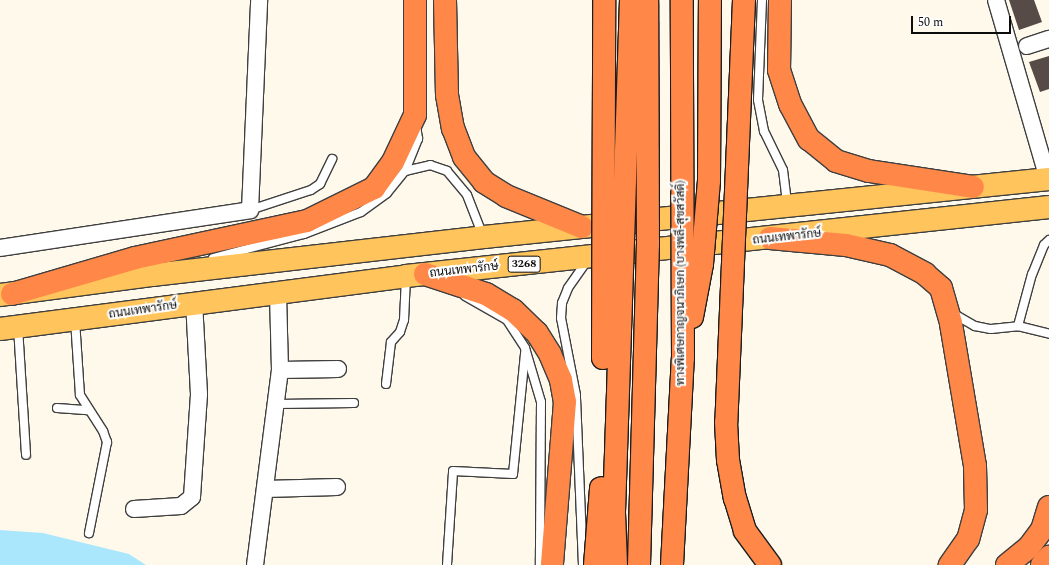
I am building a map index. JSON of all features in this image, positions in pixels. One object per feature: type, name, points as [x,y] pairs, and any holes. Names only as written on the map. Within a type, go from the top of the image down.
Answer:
[{"type":"highway","points":[[6,295],[135,258],[307,221],[349,203],[374,188],[393,162],[414,115],[415,0]]},
{"type":"highway","points":[[445,0],[447,95],[453,128],[464,157],[484,182],[506,196],[582,227]]},
{"type":"highway","points":[[595,565],[602,483],[604,0]]},
{"type":"highway","points":[[616,565],[614,512],[631,0]]},
{"type":"highway","points":[[639,565],[648,244],[647,0]]},
{"type":"highway","name":"ทางพิเศษกาญจนาภิเษก (บางพลี-สุขสวัสดิ์)","points":[[672,565],[683,358],[682,0]]},
{"type":"highway","points":[[683,358],[702,264],[709,181],[710,0]]},
{"type":"highway","points":[[744,0],[726,422],[728,460],[735,498],[745,531],[770,565]]},
{"type":"highway","points":[[780,0],[779,70],[790,104],[809,139],[836,161],[869,171],[973,187]]},
{"type":"highway","points":[[770,238],[846,245],[891,255],[925,274],[941,288],[948,308],[973,440],[976,510],[968,538],[950,565]]},
{"type":"highway","points":[[416,275],[486,294],[513,310],[531,341],[550,354],[561,380],[565,402],[552,565]]},
{"type":"highway","points":[[1007,565],[1029,547],[1042,530],[1049,507]]},
{"type":"highway","points":[[1042,565],[1049,557]]},
{"type":"main road","points":[[6,295],[152,275],[484,237],[787,208],[1048,179]]},
{"type":"main road","name":"ถนนเทพารักษ์","points":[[9,328],[416,275],[1049,207]]},
{"type":"street","points":[[0,248],[250,210],[259,0]]},
{"type":"street","points":[[996,0],[1048,179]]},
{"type":"street","points":[[1027,46],[1049,38]]},
{"type":"street","points":[[255,565],[280,370],[278,292]]},
{"type":"street","points":[[134,509],[181,506],[192,497],[199,394],[194,303]]},
{"type":"street","points":[[280,370],[338,369]]},
{"type":"street","points":[[265,489],[337,487]]},
{"type":"lane","points":[[762,0],[758,100],[764,131],[783,170],[787,208]]},
{"type":"lane","points":[[152,275],[304,234],[350,218],[387,193],[405,172],[418,139],[414,115]]},
{"type":"lane","points":[[250,210],[311,190],[320,184],[332,159]]},
{"type":"lane","points":[[405,172],[430,165],[448,171],[467,195],[484,237]]},
{"type":"lane","points":[[1018,326],[1032,274],[1044,245],[1049,240]]},
{"type":"lane","points":[[582,565],[576,395],[560,318],[562,303],[568,288],[590,257]]},
{"type":"lane","points":[[386,384],[391,342],[400,332],[416,275]]},
{"type":"lane","points":[[948,308],[961,320],[975,326],[992,328],[1018,326],[1049,334]]},
{"type":"lane","points":[[75,320],[80,395],[88,410],[103,431],[108,442],[88,533]]},
{"type":"lane","points":[[9,328],[26,455]]},
{"type":"lane","points":[[447,565],[453,471],[513,474],[531,341]]},
{"type":"lane","points":[[531,341],[541,402],[540,565]]},
{"type":"lane","points":[[276,404],[354,403]]},
{"type":"lane","points":[[57,408],[88,410]]},
{"type":"water","points":[[0,530],[43,533],[129,554],[146,565],[0,565]]},
{"type":"building","points":[[1009,0],[1034,0],[1042,22],[1019,30]]},
{"type":"building","points":[[1049,56],[1049,89],[1040,92],[1029,62]]}]
